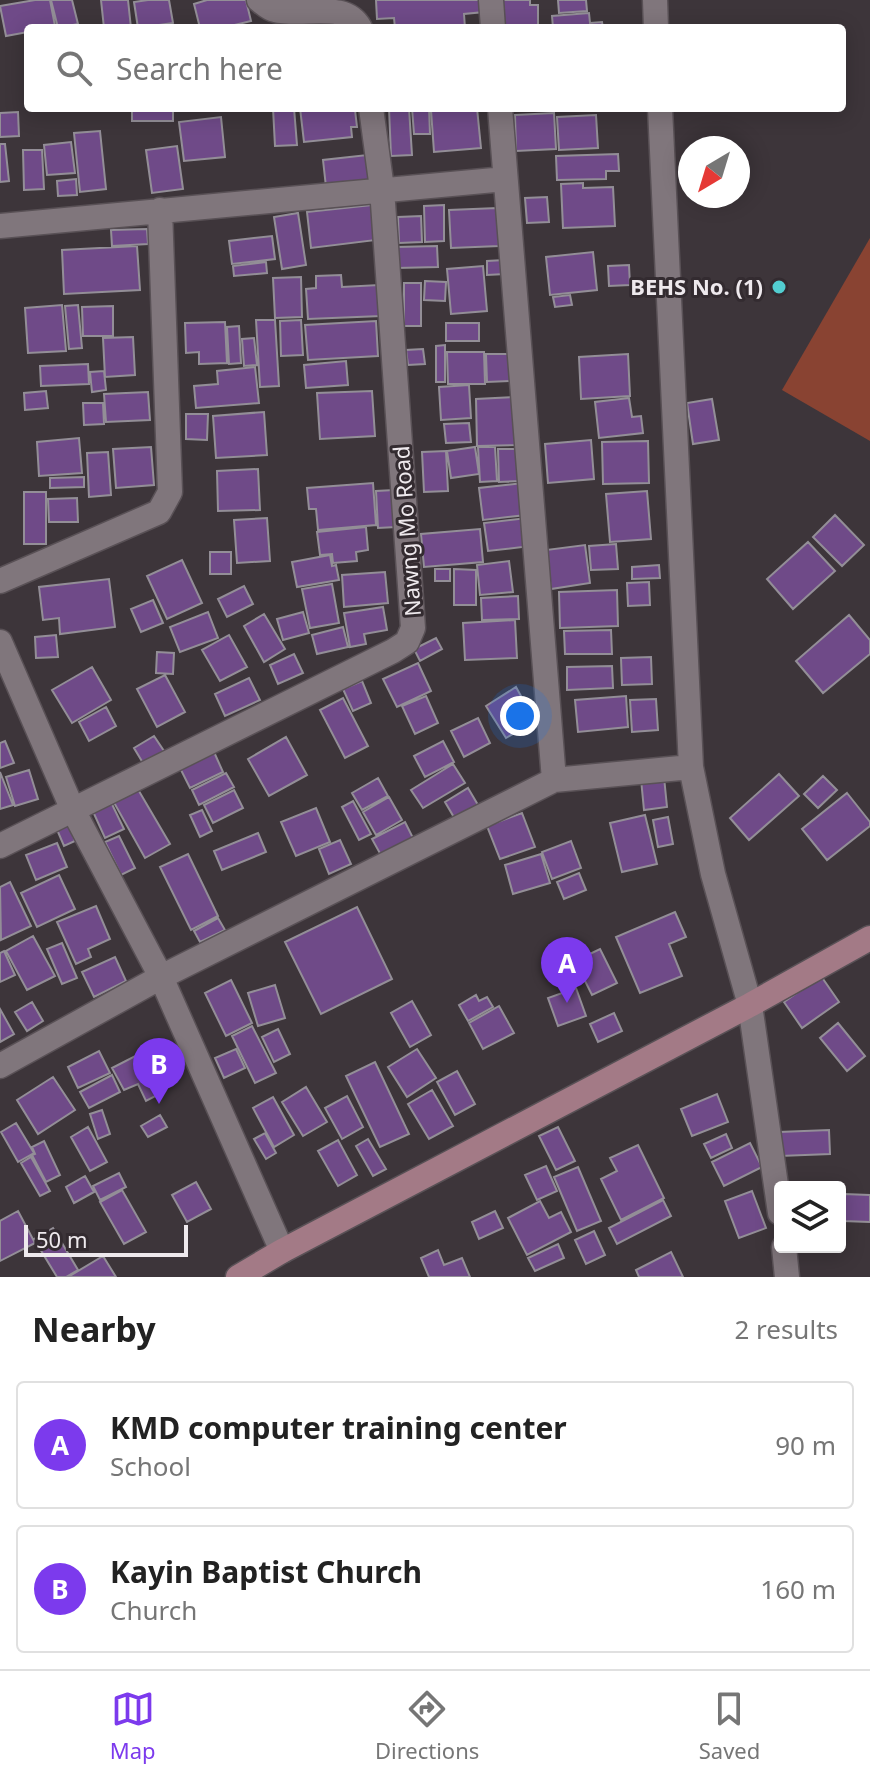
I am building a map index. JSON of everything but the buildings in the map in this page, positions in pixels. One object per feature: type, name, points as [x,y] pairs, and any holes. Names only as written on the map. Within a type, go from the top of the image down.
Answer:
[{"type":"street","points":[[259,0],[275,10],[342,7],[353,14],[358,24]]},
{"type":"street","points":[[491,0],[493,24]]},
{"type":"street","points":[[655,0],[656,24]]},
{"type":"street","name":"Nawng Mo Road","points":[[0,846],[407,642],[413,628],[382,189],[372,112]]},
{"type":"street","points":[[500,112],[554,780]]},
{"type":"street","points":[[660,112],[691,767],[713,874],[750,1005],[775,1181]]},
{"type":"street","points":[[0,226],[505,179]]},
{"type":"street","points":[[0,581],[159,512],[170,492],[160,210]]},
{"type":"street","points":[[0,642],[72,808],[161,977],[282,1251]]},
{"type":"street","points":[[0,1066],[161,977],[554,780],[691,767]]},
{"type":"street","points":[[240,1277],[282,1251],[750,1005],[870,938]]},
{"type":"street","points":[[785,1253],[787,1277]]},
{"type":"shaded area","points":[[870,238],[870,441],[782,390]]},
{"type":"place","name":"BEHS No. (1)","points":[[779,287]]},
{"type":"place","name":"KMD computer training center","points":[[567,1003]]},
{"type":"place","name":"Kayin Baptist Church","points":[[159,1104]]}]
